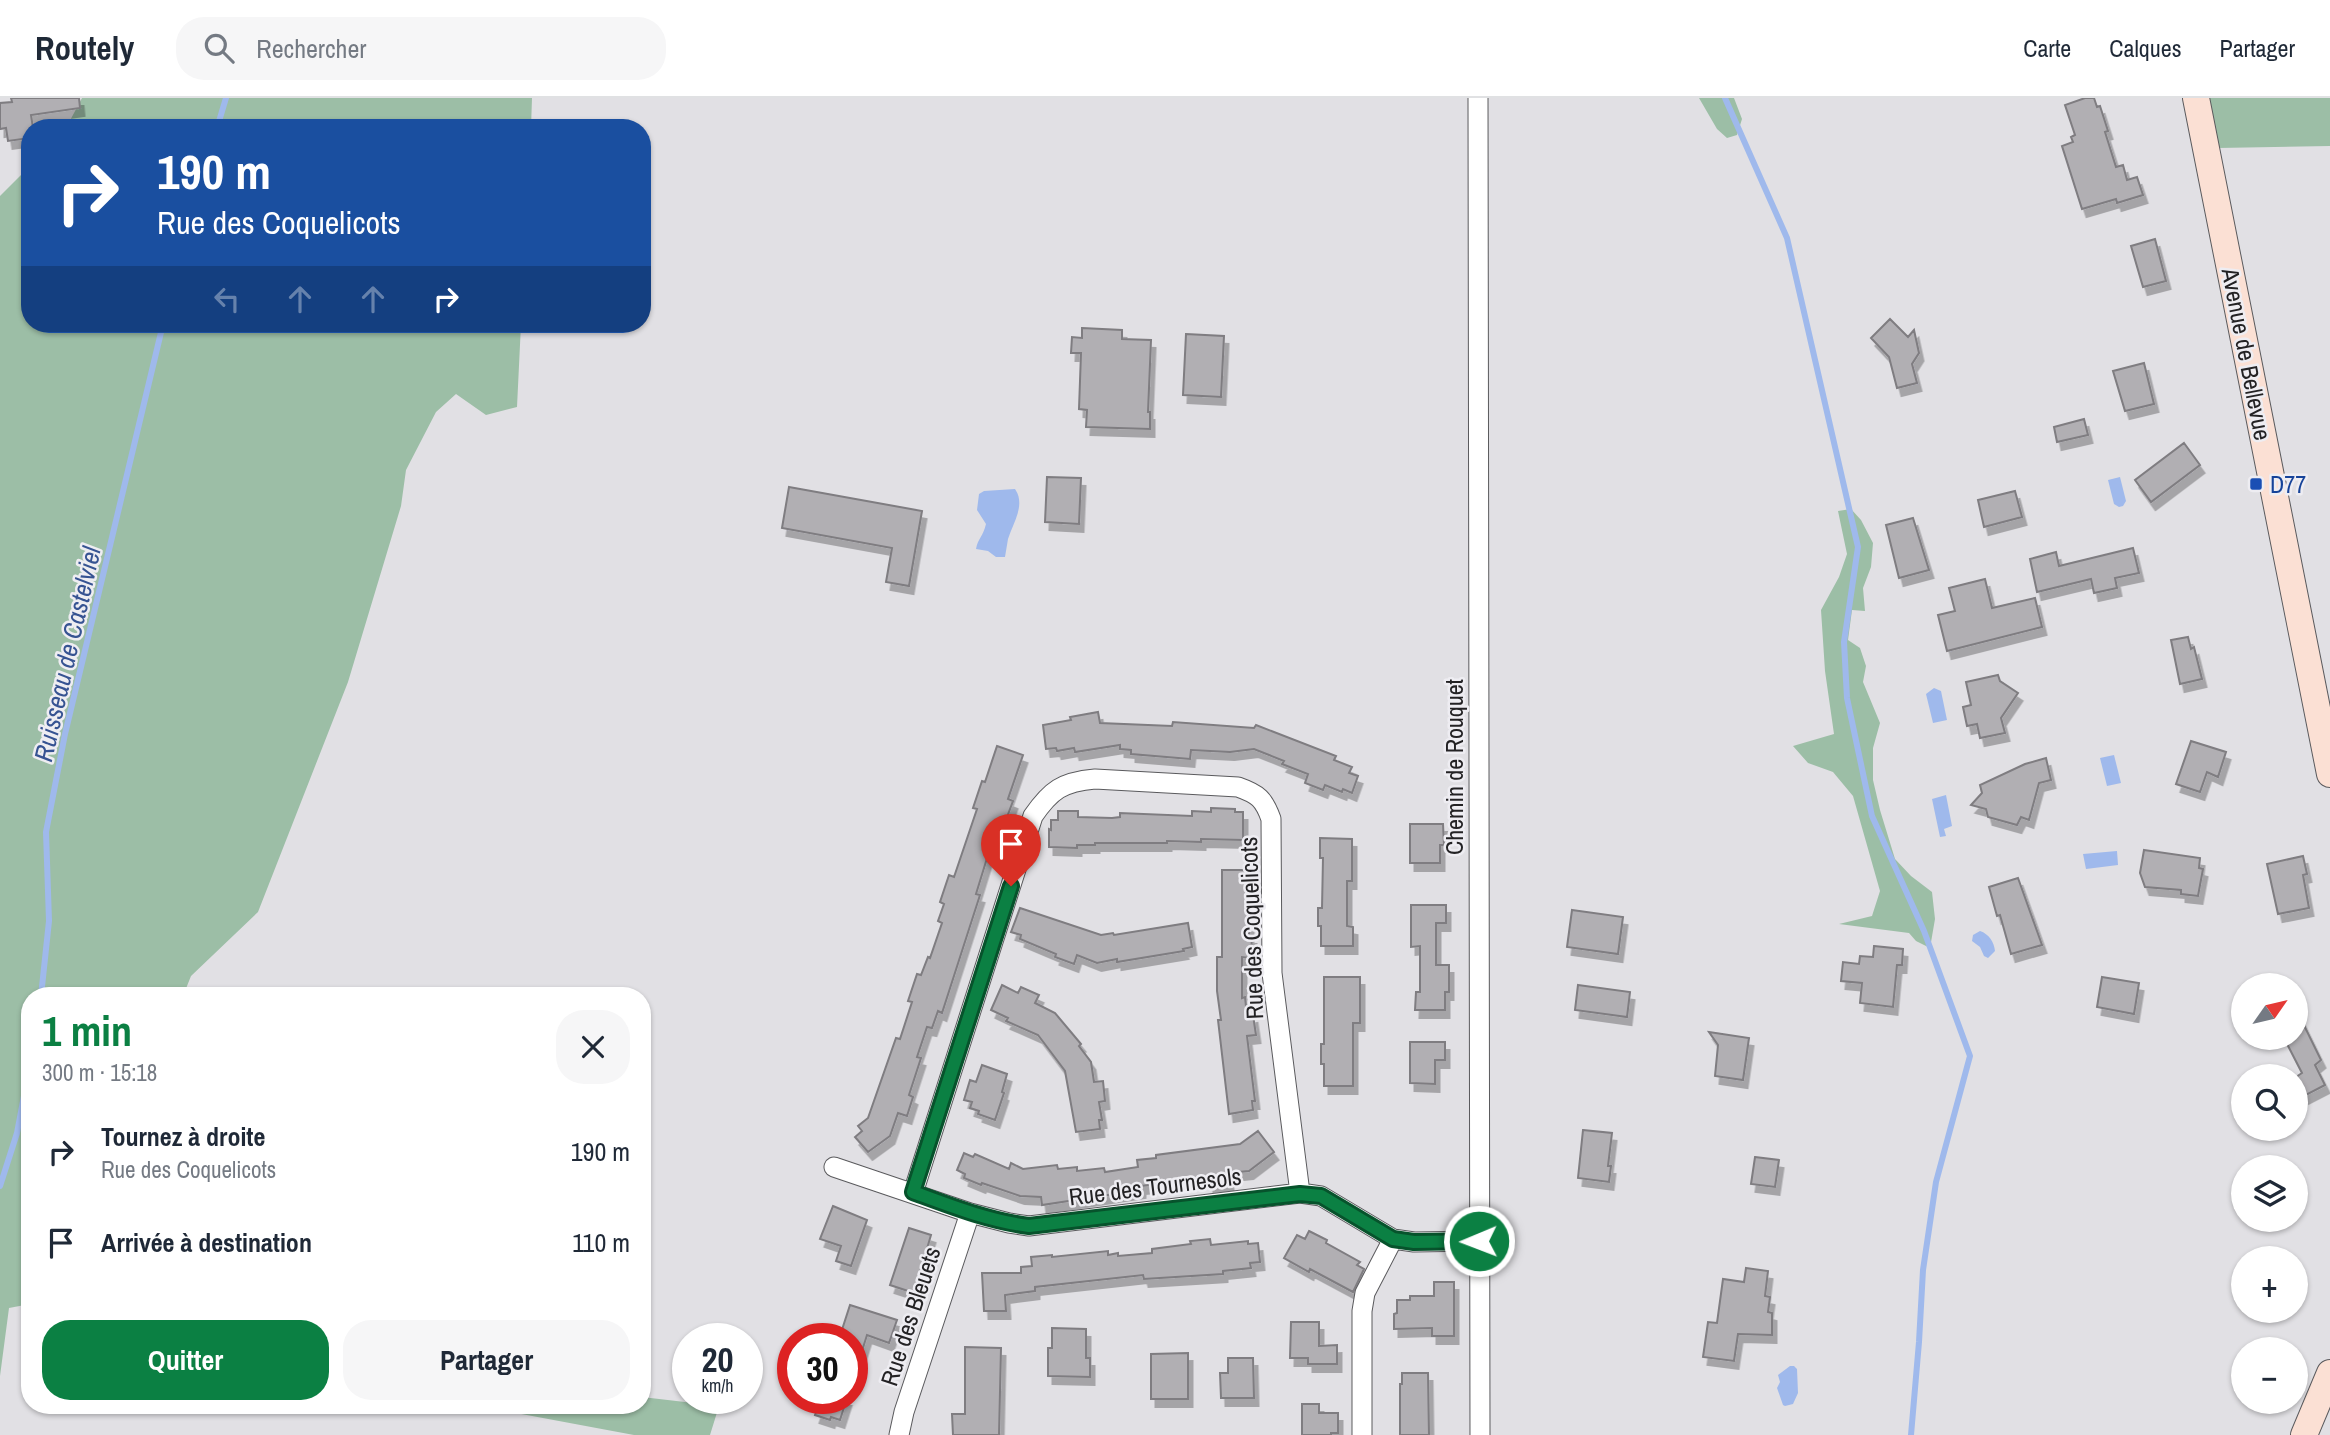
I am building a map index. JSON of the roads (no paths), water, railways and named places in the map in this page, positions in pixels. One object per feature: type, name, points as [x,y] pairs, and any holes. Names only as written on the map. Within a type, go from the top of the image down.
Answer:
[{"type":"street","name":"Chemin de Rouquet","points":[[1478,98],[1480,1435]]},
{"type":"street","name":"Avenue de Bellevue","points":[[2196,98],[2330,774]]},
{"type":"street","name":"Rue des Coquelicots","points":[[913,1192],[1033,816],[1047,796],[1060,787],[1076,781],[1095,779],[1237,787],[1254,793],[1266,806],[1271,819],[1272,973],[1300,1194]]},
{"type":"street","name":"Rue des Tournesols","points":[[834,1167],[970,1213],[1029,1226],[1300,1194],[1321,1196],[1393,1239],[1414,1242],[1479,1241]]},
{"type":"street","name":"Rue des Bleuets","points":[[899,1435],[904,1412],[970,1213]]},
{"type":"street","points":[[1362,1435],[1362,1311],[1365,1293],[1393,1239]]},
{"type":"street","points":[[2304,1435],[2329,1377]]},
{"type":"water","points":[[2120,477],[2126,501],[2119,507],[2114,504],[2108,480]]},
{"type":"water","points":[[1015,489],[1019,508],[1005,557],[996,557],[988,551],[976,549],[986,524],[977,510],[979,494],[984,491]]},
{"type":"water","points":[[1934,688],[1941,691],[1947,720],[1933,723],[1926,694]]},
{"type":"water","points":[[2114,755],[2121,783],[2107,786],[2100,758]]},
{"type":"water","points":[[1946,795],[1952,826],[1944,829],[1946,836],[1940,837],[1932,799]]},
{"type":"water","points":[[2117,851],[2118,865],[2086,869],[2083,854]]},
{"type":"water","points":[[1980,931],[1988,936],[1994,945],[1995,951],[1988,958],[1972,941],[1973,935]]},
{"type":"water","points":[[1790,1366],[1797,1369],[1798,1393],[1793,1404],[1785,1406],[1777,1388],[1780,1382],[1778,1375]]},
{"type":"waterway","name":"Ruisseau de Castelviel","points":[[220,119],[226,98]]},
{"type":"waterway","points":[[1725,98],[1787,238],[1858,547],[1844,642],[1847,698],[1872,816],[1924,931],[1970,1056],[1936,1182],[1923,1270],[1911,1435]]},
{"type":"waterway","name":"Ruisseau de Castelviel","points":[[42,987],[49,921],[46,832],[65,734],[161,333]]},
{"type":"waterway","name":"Ruisseau de Castelviel","points":[[0,1186],[21,1112]]},
{"type":"place","name":"D77","points":[[2256,484]]}]
